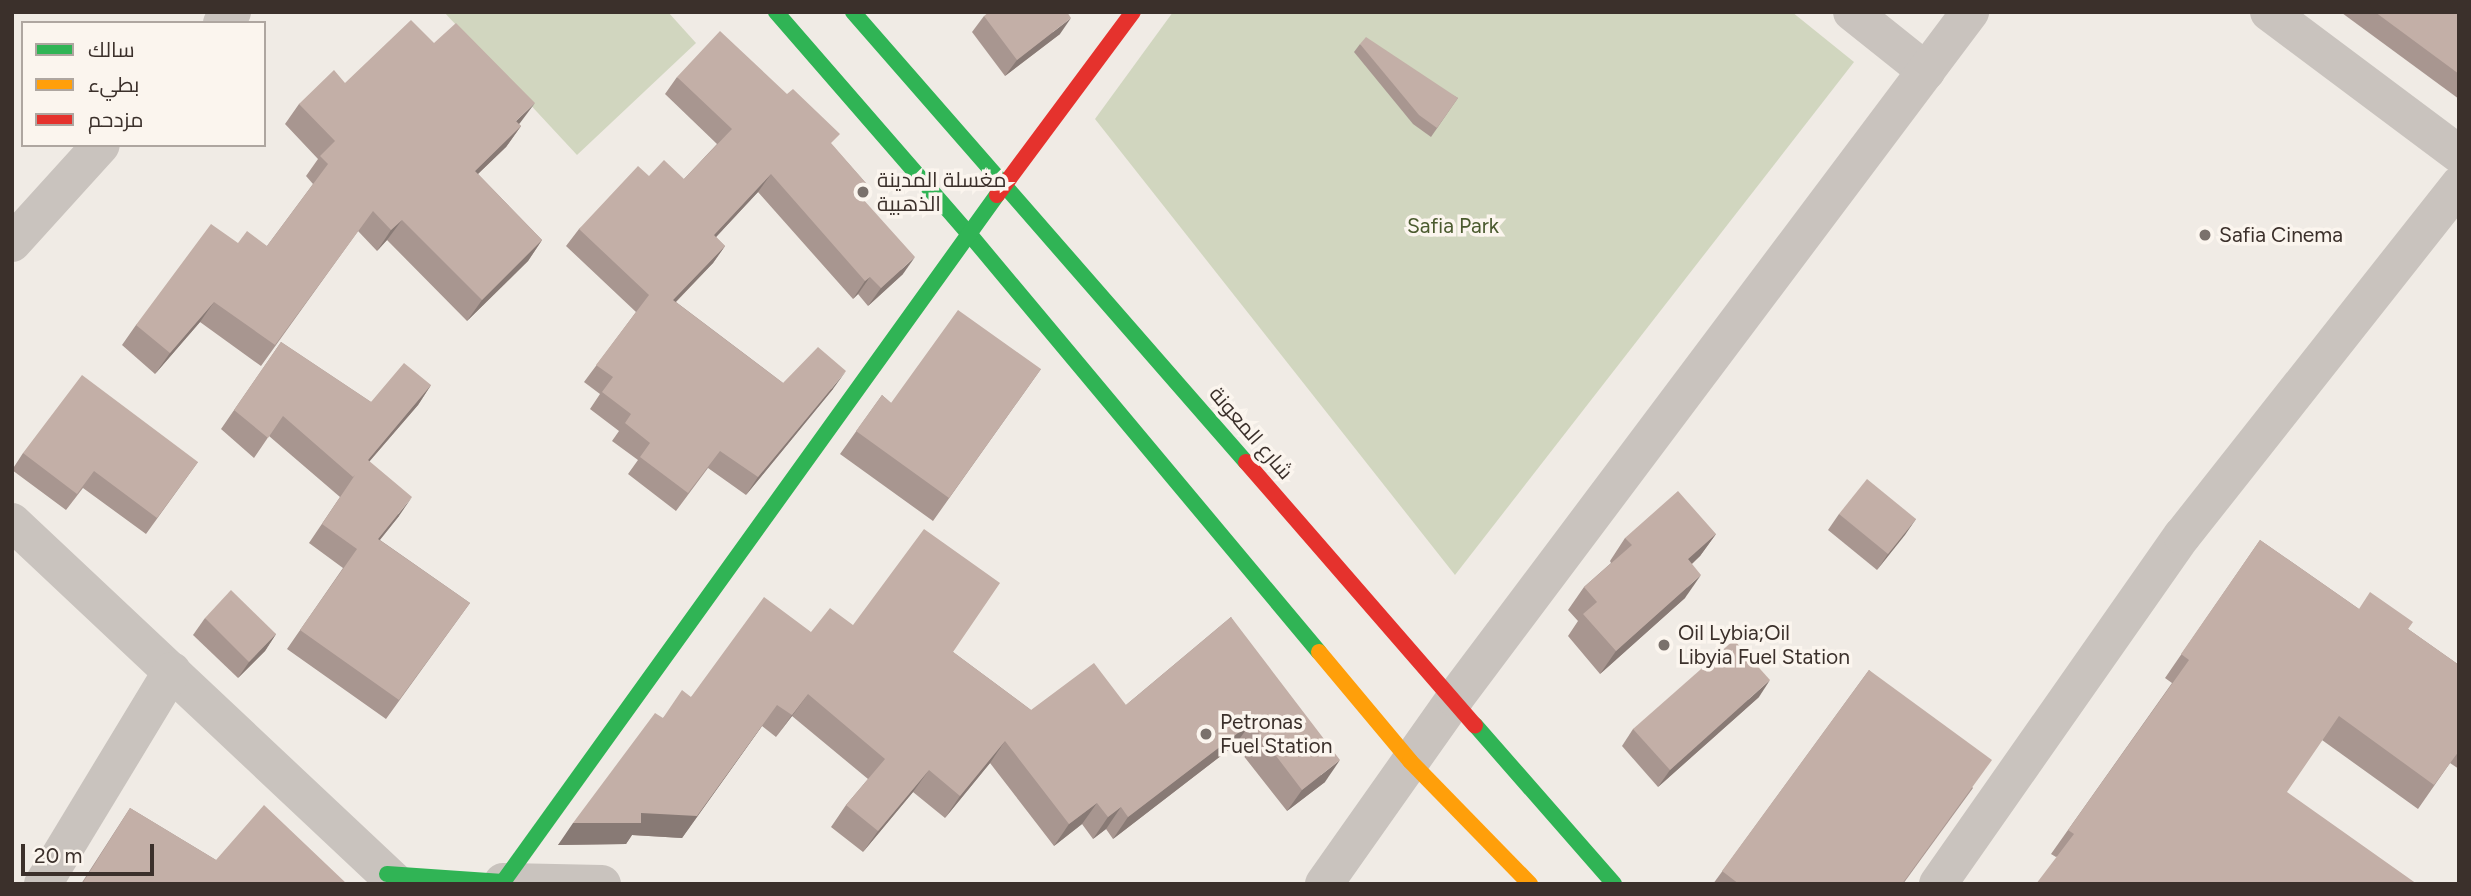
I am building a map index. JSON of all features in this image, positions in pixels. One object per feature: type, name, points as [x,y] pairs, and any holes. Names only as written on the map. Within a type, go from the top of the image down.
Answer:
[{"type":"main road","points":[[776,12],[971,236],[1410,761],[1530,884]]},
{"type":"main road","name":"شارع المعونة","points":[[853,12],[1455,698],[1614,884]]},
{"type":"main road","points":[[392,879],[503,882],[971,236],[1004,184],[1054,124],[1133,12]]},
{"type":"street","points":[[1852,12],[1926,71]]},
{"type":"street","points":[[1324,884],[1455,698],[1970,12]]},
{"type":"street","points":[[2269,12],[2459,153]]},
{"type":"street","points":[[12,243],[98,147]]},
{"type":"street","points":[[1938,884],[2182,536],[2459,185]]},
{"type":"street","points":[[12,522],[392,879]]},
{"type":"street","points":[[43,884],[172,671]]},
{"type":"street","points":[[503,882],[602,884]]},
{"type":"green space","points":[[444,12],[668,12],[696,43],[577,155]]},
{"type":"green space","name":"Safia Park","points":[[1173,12],[1792,12],[1854,62],[1455,575],[1095,119]]},
{"type":"building","points":[[989,12],[1067,12],[1071,18],[1017,60],[984,16]]},
{"type":"building","points":[[2375,12],[2459,12],[2459,74]]},
{"type":"building","points":[[411,20],[434,43],[456,23],[535,103],[516,121],[521,126],[475,171],[542,240],[482,300],[402,220],[391,230],[373,211],[275,345],[214,302],[170,353],[136,325],[211,224],[238,243],[247,231],[267,246],[328,164],[320,156],[335,141],[299,104],[334,70],[345,83]]},
{"type":"building","points":[[720,31],[787,94],[793,89],[840,134],[831,143],[872,190],[862,198],[915,257],[881,288],[870,277],[865,281],[771,174],[714,235],[725,246],[673,300],[783,383],[818,347],[846,371],[758,477],[720,451],[688,493],[640,457],[650,443],[625,423],[631,414],[602,392],[613,377],[596,365],[649,295],[579,229],[638,166],[649,176],[664,160],[684,179],[732,129],[677,77]]},
{"type":"building","points":[[1366,37],[1458,98],[1437,128],[1419,115],[1360,44]]},
{"type":"building","points":[[958,310],[1041,369],[949,498],[856,431],[882,395],[891,403]]},
{"type":"building","points":[[281,342],[371,402],[404,363],[431,385],[368,460],[412,497],[378,539],[470,603],[399,700],[300,630],[357,549],[322,524],[355,475],[353,477],[283,416],[268,438],[234,410]]},
{"type":"building","points":[[82,375],[198,462],[157,518],[94,471],[77,494],[23,453]]},
{"type":"building","points":[[1867,479],[1916,519],[1888,554],[1839,514]]},
{"type":"building","points":[[1678,491],[1716,534],[1688,559],[1701,575],[1616,651],[1583,614],[1597,602],[1584,587],[1632,545],[1625,538]]},
{"type":"building","points":[[924,529],[1000,583],[953,652],[1031,710],[1094,663],[1126,705],[1231,617],[1340,760],[1302,790],[1251,723],[1128,817],[1121,807],[1108,817],[1097,803],[1069,824],[1005,741],[960,796],[929,770],[878,831],[846,805],[885,759],[808,694],[792,715],[777,705],[697,816],[641,813],[641,823],[573,823],[655,713],[663,718],[682,690],[691,697],[764,597],[811,632],[830,608],[853,625]]},
{"type":"building","points":[[2260,540],[2359,609],[2370,592],[2413,622],[2408,629],[2459,665],[2459,751],[2434,785],[2339,716],[2287,792],[2417,884],[2036,884],[2074,834],[2068,830],[2189,660],[2181,654]]},
{"type":"building","points":[[231,590],[276,634],[249,662],[205,618]]},
{"type":"building","points":[[1734,640],[1770,680],[1670,770],[1633,729]]},
{"type":"building","points":[[1869,670],[1992,760],[1902,884],[1739,884],[1722,871]]},
{"type":"building","points":[[264,805],[347,884],[82,884],[130,808],[216,860]]},
{"type":"traffic: fast","points":[[776,12],[971,236],[1319,652]]},
{"type":"traffic: fast","points":[[853,12],[1246,462]]},
{"type":"traffic: fast","points":[[387,874],[503,882],[997,195]]},
{"type":"traffic: fast","points":[[1475,725],[1614,884]]},
{"type":"traffic: slow","points":[[1319,652],[1410,761],[1530,884]]},
{"type":"traffic: jam","points":[[997,195],[1133,12]]},
{"type":"traffic: jam","points":[[1246,462],[1475,725]]},
{"type":"place","name":"مغسلة المدينة الذهبية","points":[[863,192]]},
{"type":"place","name":"Safia Cinema","points":[[2205,235]]},
{"type":"place","name":"Oil Lybia;Oil Libyia Fuel Station","points":[[1664,645]]},
{"type":"place","name":"Petronas Fuel Station","points":[[1206,734]]}]
